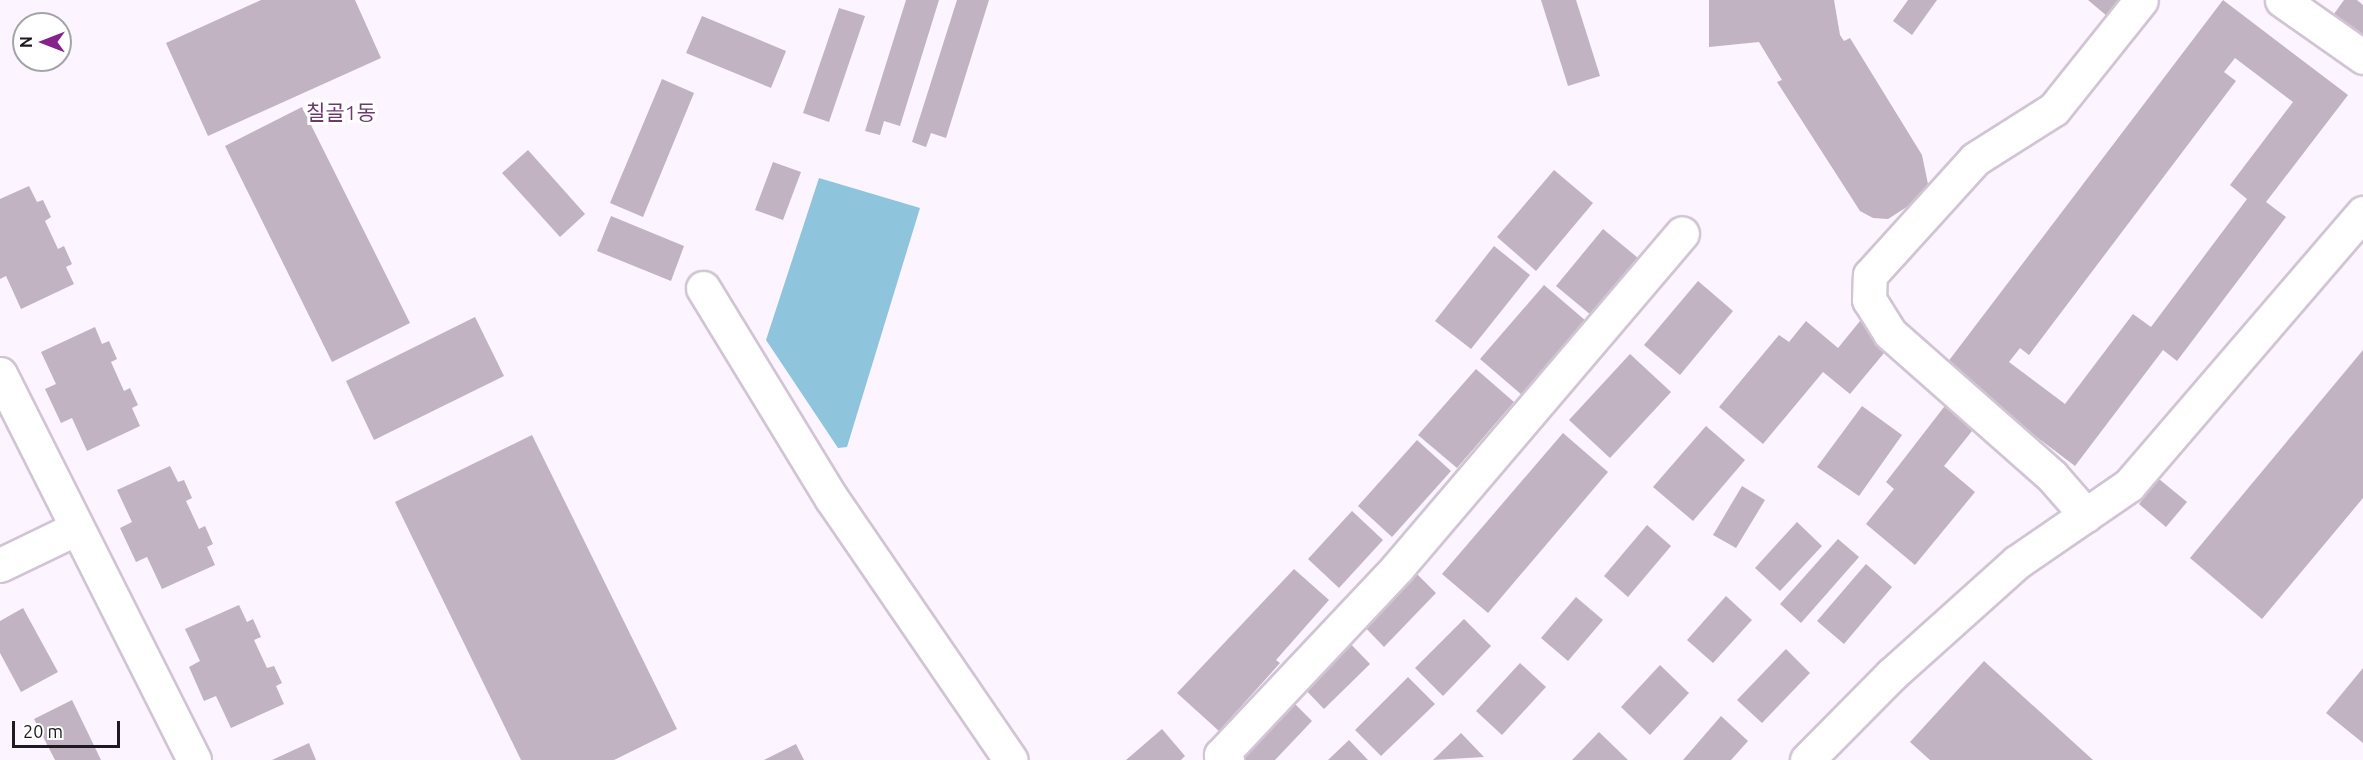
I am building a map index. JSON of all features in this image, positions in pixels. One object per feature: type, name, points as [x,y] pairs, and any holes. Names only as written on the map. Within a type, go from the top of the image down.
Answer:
[{"type":"street","points":[[2086,514],[2052,476],[1890,333],[1869,300],[1870,274],[1976,159],[2054,109],[2141,0]]},
{"type":"street","points":[[2282,0],[2363,57]]},
{"type":"street","points":[[1807,760],[1891,675],[2017,562],[2129,485],[2363,213]]},
{"type":"street","points":[[1227,760],[1221,754],[1398,567],[1682,233]]},
{"type":"street","points":[[703,288],[832,499],[1011,760]]},
{"type":"street","points":[[0,374],[194,760]]},
{"type":"street","points":[[0,565],[77,528]]},
{"type":"water","points":[[819,178],[920,208],[847,447],[838,448],[766,340]]},
{"type":"building","points":[[261,0],[355,0],[381,58],[208,136],[166,43]]},
{"type":"building","points":[[906,0],[939,0],[900,126],[884,121],[880,135],[865,131]]},
{"type":"building","points":[[957,0],[989,0],[946,138],[931,133],[926,147],[912,142]]},
{"type":"building","points":[[1541,0],[1576,0],[1600,76],[1568,86]]},
{"type":"building","points":[[1709,0],[1834,0],[1840,35],[1844,41],[1850,38],[1922,155],[1928,184],[1924,196],[1888,219],[1873,218],[1860,211],[1777,82],[1782,80],[1759,42],[1709,47]]},
{"type":"building","points":[[1908,0],[1937,0],[1912,35],[1893,21]]},
{"type":"building","points":[[2088,0],[2121,0],[2107,16]]},
{"type":"building","points":[[2223,0],[2348,95],[2266,202],[2286,217],[2177,361],[2163,350],[2075,466],[1944,367]],"holes":[[[2235,58],[2293,102],[2230,185],[2247,199],[2151,327],[2133,314],[2065,404],[2009,362],[2020,348],[2029,355],[2236,81],[2224,72]]]},
{"type":"building","points":[[2344,0],[2357,0],[2363,5],[2363,37],[2334,14]]},
{"type":"building","points":[[839,8],[865,16],[829,122],[803,113]]},
{"type":"building","points":[[702,16],[786,51],[771,88],[686,53]]},
{"type":"building","points":[[662,79],[694,93],[643,217],[610,203]]},
{"type":"building","points":[[302,107],[410,323],[332,362],[225,146]]},
{"type":"building","points":[[528,150],[585,214],[560,237],[502,173]]},
{"type":"building","points":[[773,162],[801,172],[783,220],[755,210]]},
{"type":"building","points":[[1554,170],[1593,203],[1536,271],[1497,237]]},
{"type":"building","points":[[29,186],[37,202],[43,200],[51,217],[45,221],[58,249],[64,246],[72,264],[66,267],[74,284],[21,309],[6,276],[0,279],[0,199]]},
{"type":"building","points":[[611,216],[684,246],[671,281],[597,251]]},
{"type":"building","points":[[1603,229],[1638,258],[1591,315],[1556,286]]},
{"type":"building","points":[[1494,246],[1530,275],[1471,349],[1435,321]]},
{"type":"building","points":[[1698,281],[1733,311],[1680,375],[1644,345]]},
{"type":"building","points":[[1544,285],[1586,321],[1522,395],[1480,359]]},
{"type":"building","points":[[475,317],[504,376],[374,440],[346,381]]},
{"type":"building","points":[[1806,321],[1838,348],[1860,321],[1889,347],[1850,394],[1823,372],[1763,444],[1719,407],[1779,335],[1789,342]]},
{"type":"building","points":[[95,327],[102,344],[109,341],[117,359],[111,362],[124,391],[130,388],[138,405],[132,408],[140,426],[87,451],[72,418],[61,423],[45,389],[56,384],[41,352]]},
{"type":"building","points":[[2363,350],[2363,498],[2262,619],[2190,558]]},
{"type":"building","points":[[1630,354],[1671,392],[1610,458],[1569,420]]},
{"type":"building","points":[[1476,369],[1514,402],[1457,468],[1418,435]]},
{"type":"building","points":[[1951,398],[1980,421],[1944,466],[1975,492],[1915,565],[1866,524],[1894,489],[1886,482]]},
{"type":"building","points":[[1862,406],[1902,435],[1859,496],[1817,467]]},
{"type":"building","points":[[1706,426],[1745,460],[1693,521],[1653,487]]},
{"type":"building","points":[[1563,433],[1608,472],[1488,613],[1442,574]]},
{"type":"building","points":[[532,435],[677,729],[614,760],[521,760],[395,502]]},
{"type":"building","points":[[1417,440],[1451,471],[1392,537],[1358,506]]},
{"type":"building","points":[[170,466],[178,482],[184,480],[192,498],[186,501],[199,529],[205,526],[213,544],[207,547],[215,565],[162,589],[147,557],[136,562],[120,528],[132,522],[117,490]]},
{"type":"building","points":[[2159,479],[2187,502],[2166,527],[2139,504]]},
{"type":"building","points":[[1742,486],[1765,500],[1736,548],[1713,535]]},
{"type":"building","points":[[1352,511],[1383,540],[1339,588],[1308,559]]},
{"type":"building","points":[[1797,522],[1822,546],[1780,591],[1755,568]]},
{"type":"building","points":[[1647,525],[1671,546],[1628,597],[1604,576]]},
{"type":"building","points":[[1838,539],[1859,557],[1801,623],[1780,604]]},
{"type":"building","points":[[1866,564],[1892,587],[1844,644],[1817,621]]},
{"type":"building","points":[[1294,569],[1329,600],[1276,660],[1280,663],[1219,731],[1177,693]]},
{"type":"building","points":[[1413,570],[1436,593],[1384,647],[1361,623]]},
{"type":"building","points":[[1726,596],[1752,620],[1713,663],[1687,640]]},
{"type":"building","points":[[1576,597],[1603,620],[1568,661],[1541,638]]},
{"type":"building","points":[[239,605],[247,622],[253,619],[261,637],[254,640],[267,668],[274,666],[282,683],[276,686],[284,704],[231,728],[216,696],[204,701],[189,667],[200,661],[185,629]]},
{"type":"building","points":[[23,608],[58,672],[21,692],[0,653],[0,621]]},
{"type":"building","points":[[1464,619],[1491,646],[1443,696],[1415,668]]},
{"type":"building","points":[[1344,637],[1370,664],[1324,709],[1298,682]]},
{"type":"building","points":[[1786,649],[1810,673],[1762,723],[1737,700]]},
{"type":"building","points":[[1984,661],[2093,760],[1930,760],[1910,742]]},
{"type":"building","points":[[1520,663],[1546,687],[1502,735],[1476,711]]},
{"type":"building","points":[[1660,665],[1689,693],[1650,735],[1621,707]]},
{"type":"building","points":[[2363,668],[2363,743],[2326,713]]},
{"type":"building","points":[[1408,677],[1435,704],[1381,756],[1355,730]]},
{"type":"building","points":[[1287,696],[1312,721],[1275,760],[1244,760],[1235,751]]},
{"type":"building","points":[[72,700],[101,760],[55,760],[34,719]]},
{"type":"building","points":[[1721,716],[1748,741],[1731,760],[1683,760]]},
{"type":"building","points":[[1162,729],[1185,756],[1181,760],[1126,760]]},
{"type":"building","points":[[1599,732],[1628,760],[1572,760]]},
{"type":"building","points":[[1461,733],[1484,757],[1433,760]]},
{"type":"building","points":[[1349,740],[1368,760],[1328,760]]},
{"type":"building","points":[[309,743],[316,760],[272,760]]},
{"type":"building","points":[[796,744],[804,760],[764,760]]},
{"type":"district","name":"칠골1동","points":[[341,112]]}]
